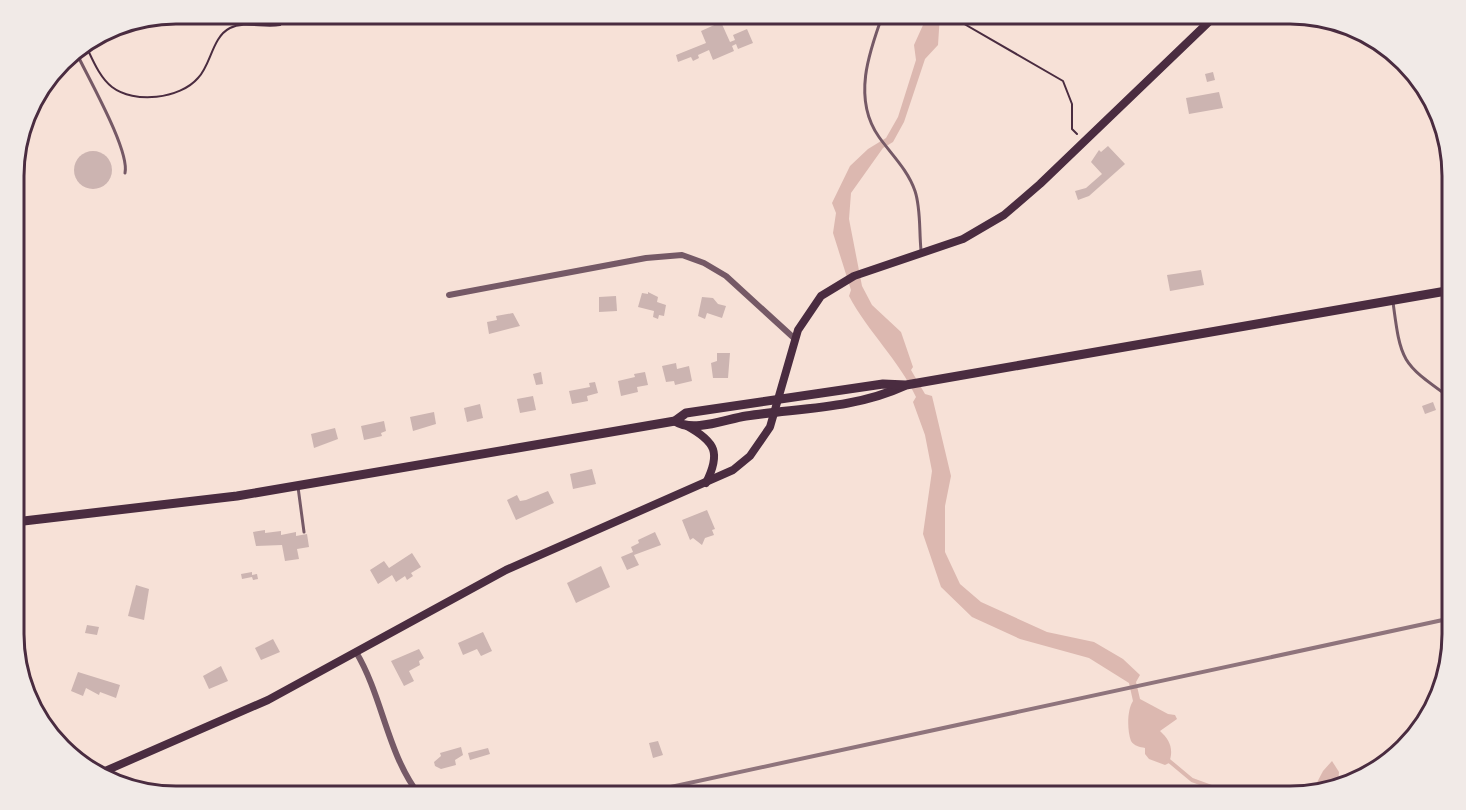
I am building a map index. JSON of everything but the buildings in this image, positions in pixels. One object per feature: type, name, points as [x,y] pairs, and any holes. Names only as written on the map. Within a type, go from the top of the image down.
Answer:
[{"type":"main road","points":[[108,770],[268,700],[506,570],[733,470],[750,456],[766,433],[775,413],[795,339],[813,304],[830,288],[868,272],[963,239],[1004,215],[1040,184],[1206,24]]},
{"type":"main road","points":[[687,426],[853,402],[885,395],[906,385],[920,382],[1442,292]]},
{"type":"main road","points":[[24,521],[158,507],[298,486],[675,421],[686,413],[884,384],[906,385]]},
{"type":"main road","points":[[675,421],[706,438],[713,446],[714,464],[706,483]]},
{"type":"street","points":[[449,296],[646,258],[682,255],[699,260],[726,276],[795,339]]},
{"type":"street","points":[[356,652],[371,682],[400,764],[414,786]]},
{"type":"lane","points":[[880,24],[866,66],[866,98],[877,134],[916,194],[922,254]]},
{"type":"lane","points":[[80,59],[120,140],[126,162],[125,173]]},
{"type":"lane","points":[[1392,300],[1398,342],[1404,358],[1415,371],[1442,391]]},
{"type":"lane","points":[[298,486],[304,532]]},
{"type":"path","points":[[89,52],[103,78],[112,88],[138,97],[163,95],[186,87],[200,77],[221,36],[230,28],[242,25],[281,24]]},
{"type":"path","points":[[965,24],[1063,81],[1071,100],[1072,129],[1083,141]]},
{"type":"shaded area","points":[[923,24],[939,24],[938,45],[925,59],[904,122],[893,142],[883,148],[851,193],[849,219],[862,286],[872,305],[901,332],[913,367],[911,370],[925,394],[932,396],[951,476],[945,506],[945,552],[960,584],[981,602],[1047,632],[1094,642],[1123,659],[1140,675],[1136,682],[1140,699],[1168,714],[1175,715],[1177,719],[1160,731],[1169,741],[1171,749],[1169,763],[1165,765],[1149,759],[1145,754],[1145,748],[1131,741],[1128,720],[1133,701],[1129,683],[1089,658],[1020,639],[972,617],[941,587],[923,534],[932,471],[925,435],[913,402],[916,397],[901,371],[849,296],[851,290],[833,233],[836,213],[832,203],[850,166],[868,149],[886,138],[898,117],[916,60],[914,45]]},
{"type":"shaded area","points":[[1332,761],[1339,772],[1338,778],[1317,783]]},
{"type":"waterway","points":[[1168,760],[1192,780],[1208,786]]},
{"type":"railway","points":[[675,786],[1442,620]]}]
